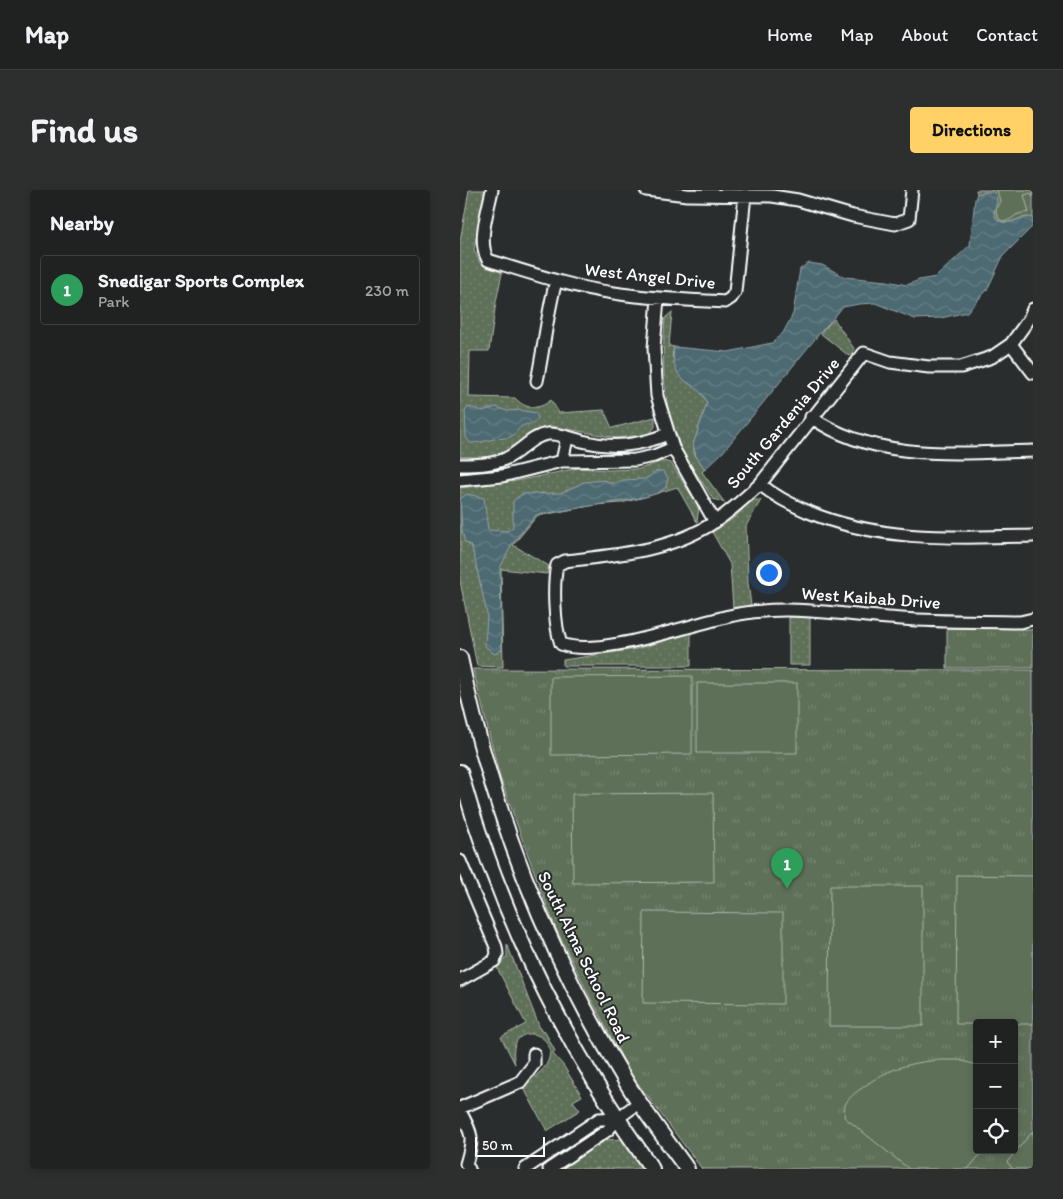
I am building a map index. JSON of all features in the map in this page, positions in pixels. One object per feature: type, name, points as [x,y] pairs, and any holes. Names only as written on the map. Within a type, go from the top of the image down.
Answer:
[{"type":"main road","name":"South Alma School Road","points":[[460,658],[475,727],[490,781],[525,882],[551,941],[581,1002],[611,1056],[640,1102],[687,1169]]},
{"type":"main road","points":[[460,772],[490,866],[536,974],[573,1045],[652,1169]]},
{"type":"street","name":"West Angel Drive","points":[[492,190],[484,233],[483,251],[488,260],[556,281],[613,293],[725,302],[735,292],[745,195]]},
{"type":"street","points":[[646,190],[687,195],[772,196],[798,200],[853,216],[895,224],[909,219],[912,190]]},
{"type":"street","points":[[537,381],[546,323],[556,281]]},
{"type":"street","points":[[658,298],[654,348],[657,396],[673,448],[715,522]]},
{"type":"street","points":[[1033,310],[1029,319],[1011,344],[1033,373]]},
{"type":"street","name":"South Gardenia Drive","points":[[561,644],[557,633],[555,575],[558,565],[565,561],[648,549],[681,539],[715,522],[760,484],[811,417],[864,353],[890,362],[929,367],[961,367],[992,357],[1011,344]]},
{"type":"street","points":[[811,417],[856,441],[905,451],[977,453],[1033,451]]},
{"type":"street","points":[[460,465],[486,464],[505,459],[521,450],[535,438],[551,433],[595,444],[612,446],[632,445],[668,434]]},
{"type":"street","points":[[562,461],[566,443],[564,437]]},
{"type":"street","points":[[460,480],[502,476],[562,461],[635,460],[654,456],[673,448]]},
{"type":"street","points":[[760,484],[780,500],[820,517],[868,531],[914,536],[1033,536]]},
{"type":"street","name":"West Kaibab Drive","points":[[561,644],[568,647],[589,648],[666,633],[740,614],[787,610],[939,621],[1020,622],[1033,619]]},
{"type":"street","points":[[460,861],[496,947],[497,954],[494,961],[460,980]]},
{"type":"street","points":[[467,1167],[472,1144],[470,1133],[460,1110],[520,1082],[534,1064],[534,1054]]},
{"type":"street","points":[[549,1169],[608,1130],[618,1118],[640,1102]]},
{"type":"street","points":[[525,1169],[599,1119],[618,1118]]},
{"type":"green space","points":[[469,190],[485,190],[474,249],[480,263],[502,273],[489,351],[470,351],[469,397],[515,398],[528,407],[542,406],[551,400],[559,413],[604,410],[612,428],[655,417],[655,427],[649,434],[617,438],[551,426],[539,430],[508,452],[486,457],[460,457],[460,241]]},
{"type":"green space","points":[[976,190],[1033,190],[1033,218],[1027,217],[1009,222],[999,220],[994,216],[997,200],[986,192],[977,194]]},
{"type":"green space","points":[[997,190],[1033,190],[1033,197],[1031,193],[1024,195],[1029,212],[1018,214],[1005,221],[1000,219],[996,213],[1000,201]]},
{"type":"green space","points":[[672,312],[669,346],[674,347],[672,357],[697,387],[707,403],[693,445],[695,455],[705,469],[702,472],[725,503],[713,499],[693,469],[682,450],[670,418],[665,386],[664,352],[665,318]]},
{"type":"green space","points":[[834,319],[855,350],[849,356],[820,333]]},
{"type":"green space","points":[[663,461],[671,463],[699,507],[697,522],[677,487],[621,503],[595,505],[537,516],[513,545],[549,566],[547,574],[501,569],[503,667],[477,666],[460,581],[460,488],[516,481],[578,468],[639,469]]},
{"type":"green space","points":[[752,500],[761,500],[746,526],[748,583],[751,605],[733,608],[730,564],[712,532],[734,518]]},
{"type":"green space","points":[[789,617],[810,617],[810,665],[789,665]]},
{"type":"green space","points":[[947,628],[1033,629],[1033,668],[947,668]]},
{"type":"green space","points":[[691,633],[691,666],[563,666],[563,660],[636,649]]},
{"type":"green space","points":[[473,669],[1033,670],[1033,1169],[702,1169],[630,1073],[555,927],[499,774]]},
{"type":"green space","points":[[692,676],[692,754],[551,755],[551,677]]},
{"type":"green space","points":[[697,683],[797,683],[797,753],[697,753]]},
{"type":"green space","points":[[713,793],[714,882],[573,883],[572,794]]},
{"type":"green space","points":[[957,875],[1033,876],[1033,1024],[1018,1024],[1018,1019],[973,1019],[973,1024],[956,1024]]},
{"type":"green space","points":[[830,886],[923,886],[923,1026],[829,1026]]},
{"type":"green space","points":[[644,912],[783,913],[783,1004],[643,1003]]},
{"type":"green space","points":[[507,944],[541,1031],[544,1030],[555,1051],[553,1054],[563,1065],[582,1096],[573,1101],[580,1110],[547,1131],[522,1085],[544,1069],[550,1050],[540,1036],[524,1035],[517,1040],[514,1050],[515,1064],[501,1037],[526,1024],[497,968],[507,956]]},
{"type":"green space","points":[[959,1060],[973,1064],[973,1154],[981,1154],[968,1169],[909,1169],[844,1117],[845,1105],[857,1091],[880,1076],[898,1068],[917,1063]]},
{"type":"green space","points":[[1033,1131],[1033,1169],[1013,1169],[1007,1162],[1014,1154],[1018,1154],[1018,1149]]},
{"type":"green space","points":[[624,1139],[647,1169],[561,1169],[606,1140]]},
{"type":"water","points":[[994,192],[997,202],[994,213],[1000,221],[1009,222],[1028,217],[1033,218],[1033,226],[1003,256],[987,290],[967,312],[941,318],[915,319],[875,303],[843,307],[723,452],[705,469],[696,456],[693,445],[707,403],[698,390],[680,377],[674,360],[674,347],[728,352],[772,343],[783,333],[793,314],[800,269],[809,263],[822,265],[845,277],[907,285],[919,280],[936,277],[970,245],[975,199],[977,194]]},
{"type":"water","points":[[469,407],[483,411],[496,407],[507,411],[518,410],[536,413],[538,418],[533,424],[524,425],[510,437],[470,443],[466,437],[465,411]]},
{"type":"water","points":[[657,471],[663,471],[668,478],[666,487],[658,493],[645,497],[536,515],[512,544],[500,568],[502,649],[495,654],[485,646],[487,614],[472,547],[465,542],[462,532],[460,499],[467,494],[484,498],[488,530],[507,531],[513,527],[513,501],[522,494],[561,493],[584,482],[604,480],[613,484],[622,480],[646,479]]},
{"type":"place","name":"Snedigar Sports Complex","points":[[787,889]]}]
